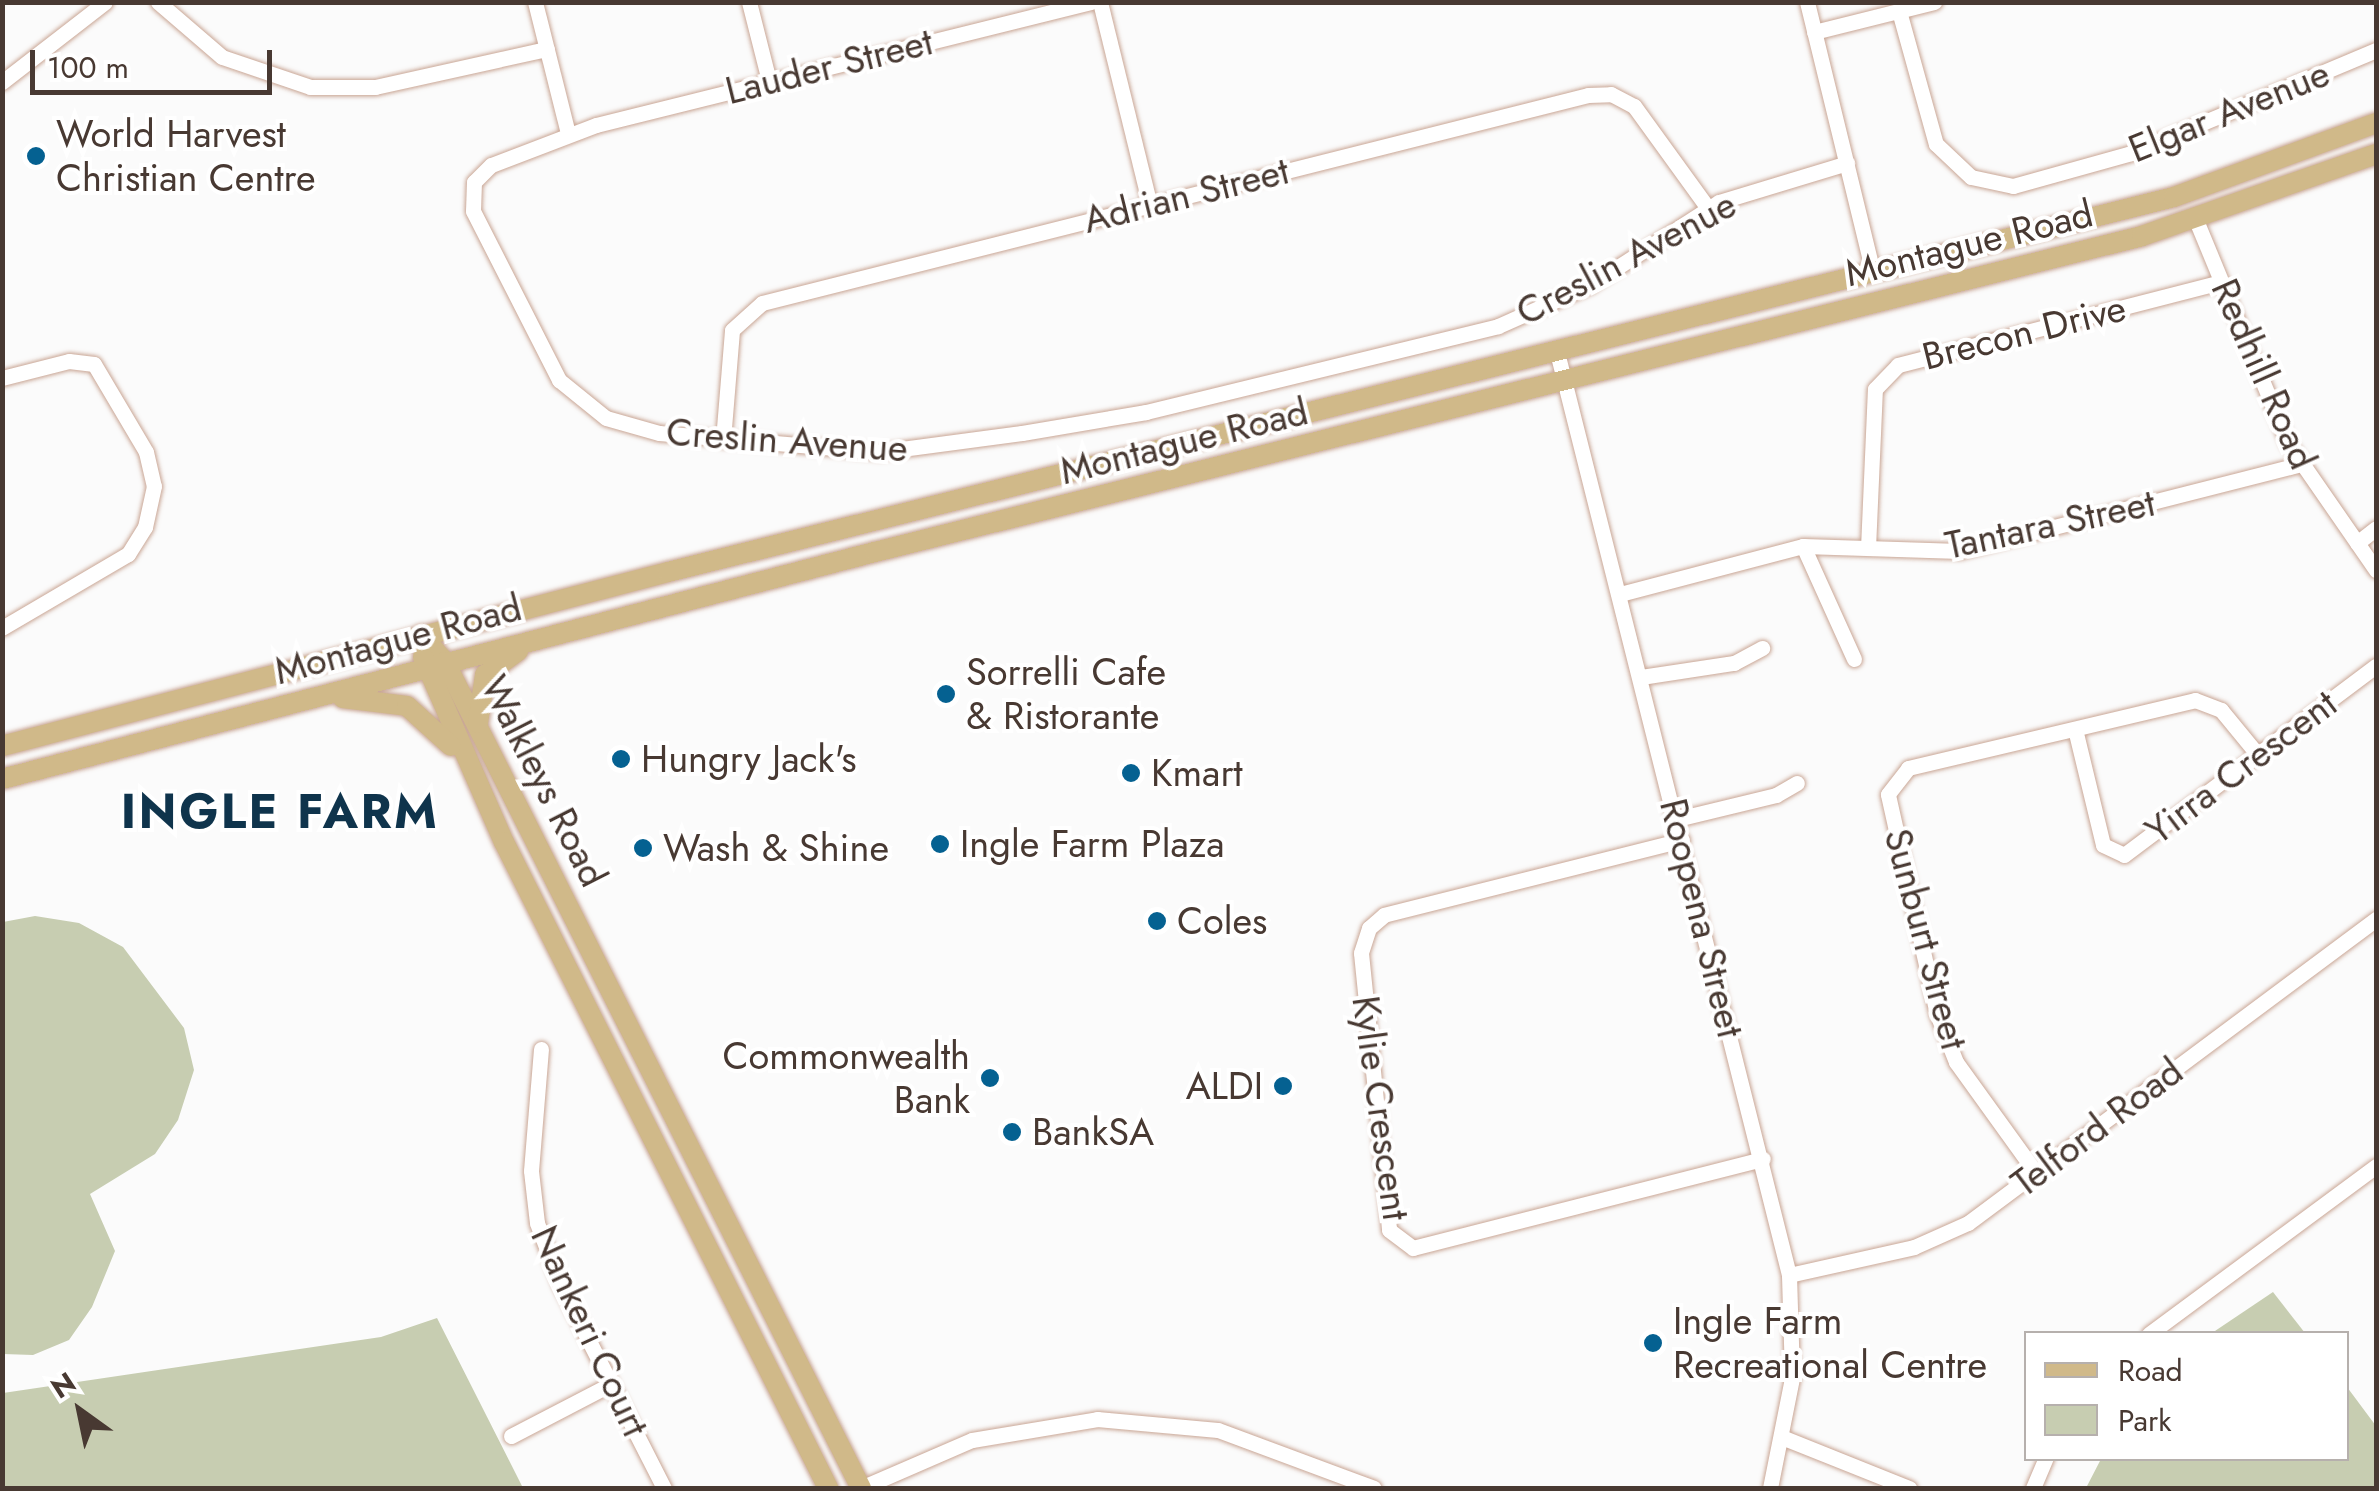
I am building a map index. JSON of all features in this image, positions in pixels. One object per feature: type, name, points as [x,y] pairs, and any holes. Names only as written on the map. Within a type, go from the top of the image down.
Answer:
[{"type":"main road","name":"Montague Road","points":[[2,746],[421,635],[2187,193],[2376,123]]},
{"type":"main road","name":"Montague Road","points":[[2,778],[561,632],[2196,220],[2376,154]]},
{"type":"main road","points":[[2187,193],[2196,220]]},
{"type":"main road","points":[[1872,273],[1878,302]]},
{"type":"main road","points":[[478,728],[478,693],[492,666],[561,632]]},
{"type":"main road","name":"Walkleys Road","points":[[421,635],[478,784],[828,1488]]},
{"type":"main road","name":"Walkleys Road","points":[[435,665],[478,728],[861,1488]]},
{"type":"main road","points":[[303,699],[374,697],[407,706],[438,729],[478,784]]},
{"type":"street","points":[[2,82],[105,2]]},
{"type":"street","points":[[158,2],[222,57],[310,87],[374,87],[547,49]]},
{"type":"street","points":[[535,2],[568,132]]},
{"type":"street","points":[[749,2],[769,81]]},
{"type":"street","name":"Lauder Street","points":[[568,132],[1090,2]]},
{"type":"street","points":[[1100,2],[1149,202]]},
{"type":"street","points":[[1807,2],[1872,273]]},
{"type":"street","points":[[1814,32],[1934,2]]},
{"type":"street","name":"Elgar Avenue","points":[[1899,11],[1936,144],[1971,178],[2012,186],[2131,153],[2376,50]]},
{"type":"street","name":"Adrian Street","points":[[723,440],[730,342],[738,320],[754,307],[1149,202],[1600,92],[1634,106],[1708,208]]},
{"type":"street","name":"Creslin Avenue","points":[[568,132],[503,158],[472,188],[473,211],[535,338],[560,380],[596,413],[627,427],[836,451],[923,449],[1146,412],[1498,326],[1590,285],[1708,208],[1847,163]]},
{"type":"street","name":"Redhill Road","points":[[2196,220],[2301,464],[2376,570]]},
{"type":"street","name":"Brecon Drive","points":[[1868,548],[1875,389],[1898,364],[2221,282]]},
{"type":"street","name":"Roopena Street","points":[[1557,352],[1789,1274],[1792,1378],[1784,1438],[1770,1488]]},
{"type":"street","points":[[2,378],[79,360],[100,370],[146,452],[154,499],[128,554],[2,628]]},
{"type":"street","name":"Tantara Street","points":[[1620,594],[1803,546],[1960,551],[2301,464]]},
{"type":"street","points":[[2357,543],[2376,528]]},
{"type":"street","points":[[1803,546],[1854,659]]},
{"type":"street","points":[[1641,677],[1734,663],[1762,648]]},
{"type":"street","name":"Yirra Crescent","points":[[2075,729],[2103,844],[2124,855],[2376,666]]},
{"type":"street","name":"Sunburt Street","points":[[2036,1173],[1956,1062],[1938,1014],[1888,794],[1908,768],[2195,700],[2221,710],[2258,755]]},
{"type":"street","points":[[1677,819],[1776,795],[1798,783]]},
{"type":"street","name":"Kylie Crescent","points":[[1682,840],[1384,915],[1369,928],[1361,953],[1389,1230],[1413,1248],[1763,1159]]},
{"type":"street","name":"Telford Road","points":[[1789,1274],[1914,1247],[1968,1223],[2376,919]]},
{"type":"street","name":"Nankeri Court","points":[[541,1049],[531,1171],[537,1224],[610,1384],[664,1488]]},
{"type":"street","points":[[2153,1331],[2376,1166]]},
{"type":"street","points":[[511,1436],[610,1384]]},
{"type":"street","points":[[861,1488],[972,1440],[1097,1419],[1218,1430],[1374,1488]]},
{"type":"street","points":[[1784,1438],[1909,1488]]},
{"type":"street","points":[[2033,1488],[2045,1461]]},
{"type":"street","points":[[1326,1488],[1332,1472]]},
{"type":"green space","points":[[35,916],[79,923],[123,947],[184,1028],[194,1070],[178,1120],[155,1154],[90,1194],[115,1251],[92,1307],[69,1340],[33,1355],[3,1354],[3,922]]},
{"type":"green space","points":[[2273,1292],[2303,1331],[2215,1331]]},
{"type":"green space","points":[[437,1318],[523,1488],[3,1488],[3,1393],[381,1337]]},
{"type":"green space","points":[[2349,1390],[2376,1426],[2376,1488],[2086,1488],[2100,1461],[2349,1461]]},
{"type":"place","name":"World Harvest Christian Centre","points":[[36,156]]},
{"type":"place","name":"Sorrelli Cafe & Ristorante","points":[[946,694]]},
{"type":"place","name":"Hungry Jack's","points":[[621,759]]},
{"type":"place","name":"Kmart","points":[[1131,773]]},
{"type":"place","name":"Ingle Farm Plaza","points":[[940,844]]},
{"type":"place","name":"Wash & Shine","points":[[643,848]]},
{"type":"place","name":"Coles","points":[[1157,921]]},
{"type":"place","name":"Commonwealth Bank","points":[[990,1078]]},
{"type":"place","name":"ALDI","points":[[1283,1086]]},
{"type":"place","name":"BankSA","points":[[1012,1132]]},
{"type":"place","name":"Ingle Farm Recreational Centre","points":[[1653,1343]]},
{"type":"district","name":"INGLE FARM","points":[[280,812]]}]
